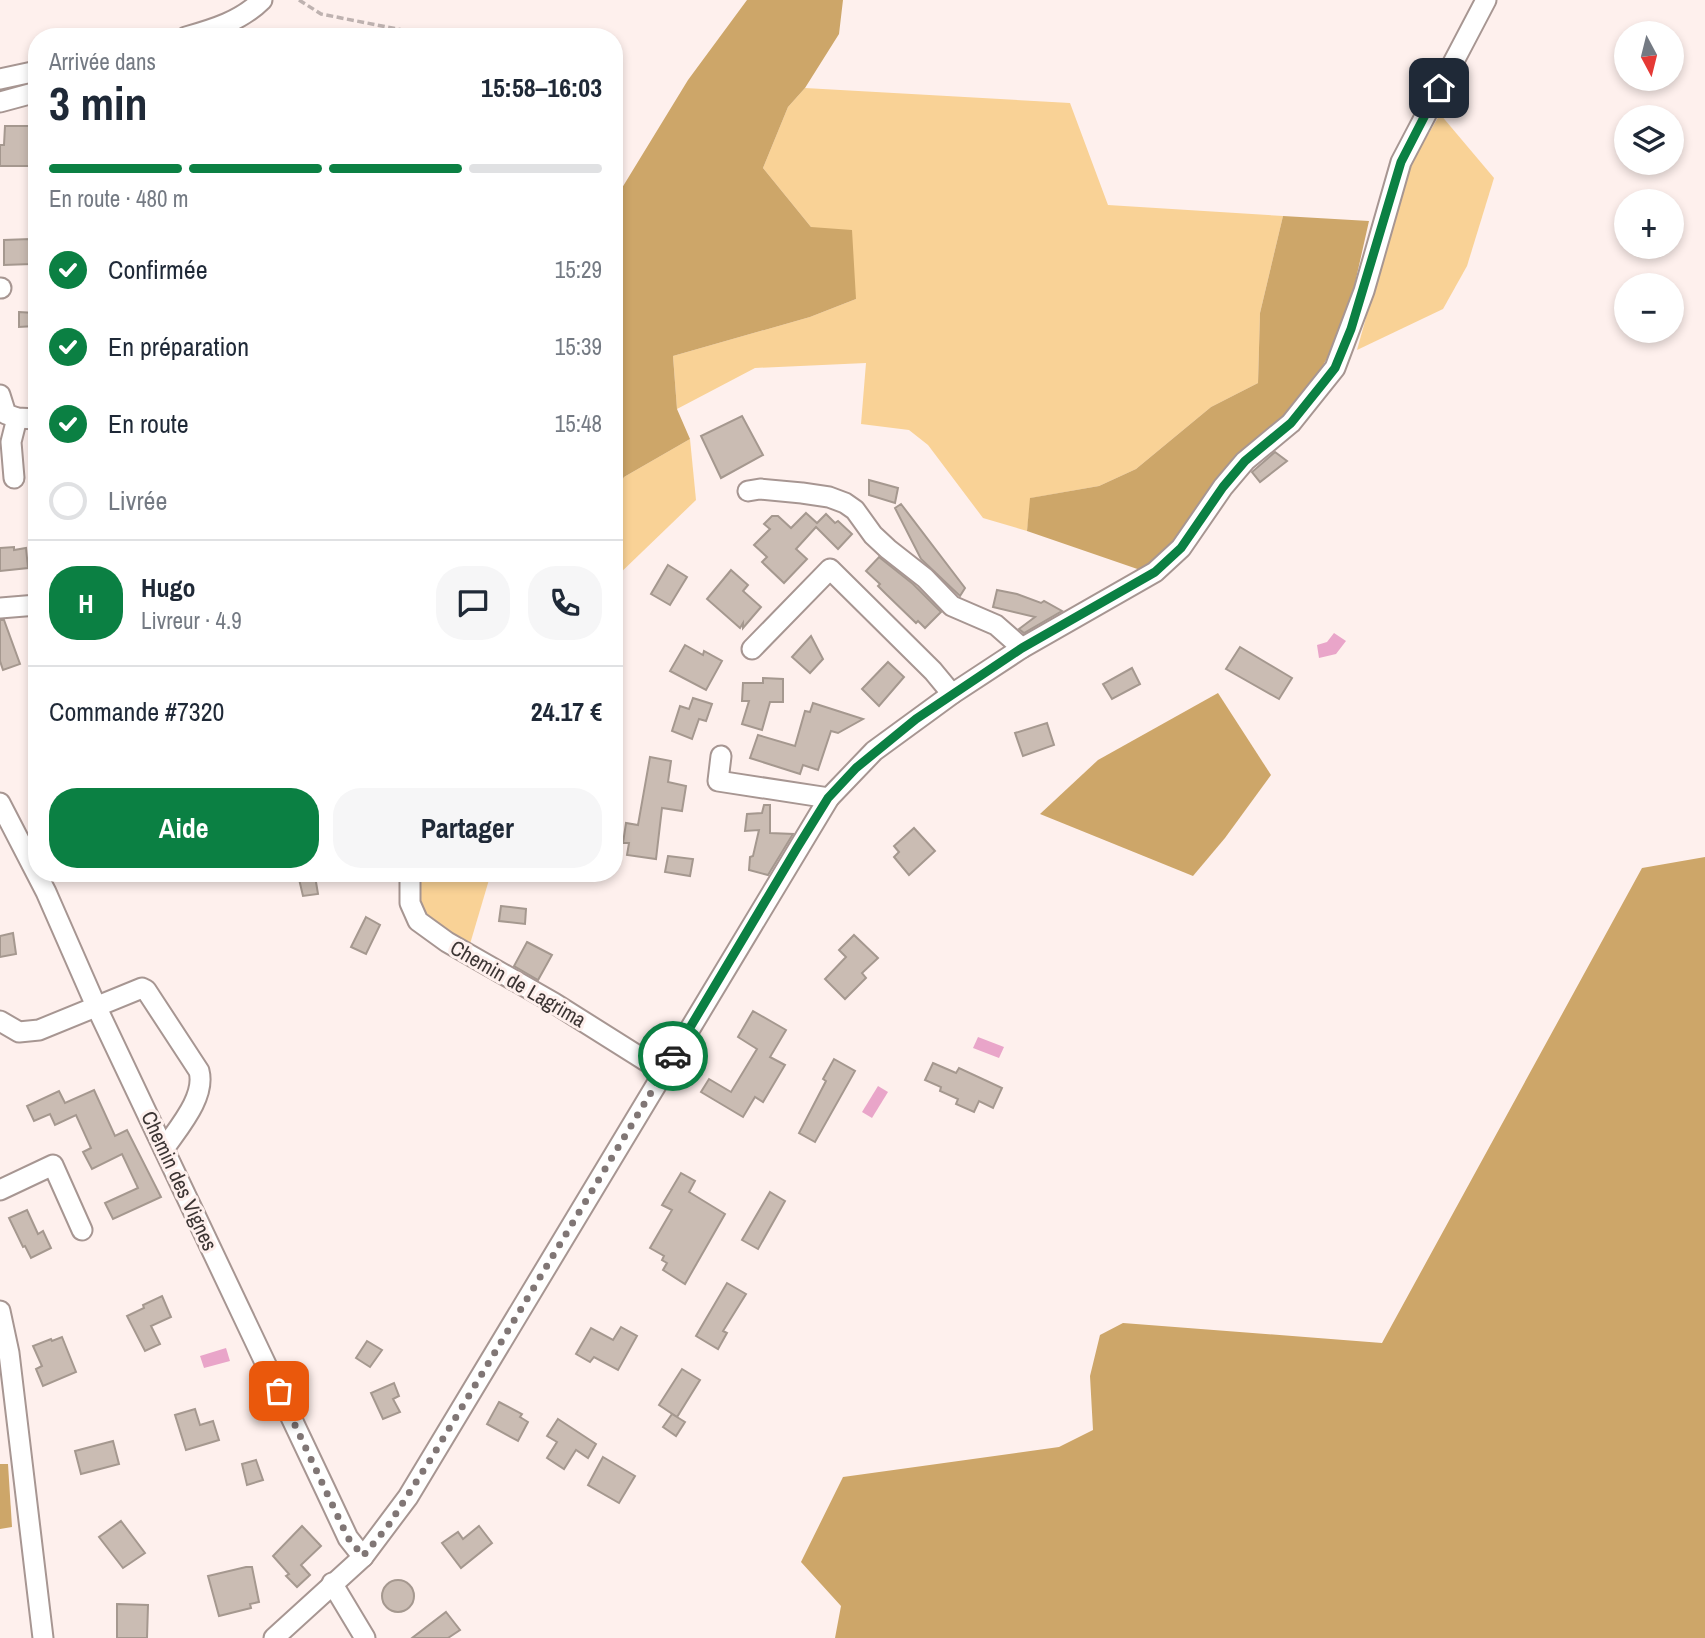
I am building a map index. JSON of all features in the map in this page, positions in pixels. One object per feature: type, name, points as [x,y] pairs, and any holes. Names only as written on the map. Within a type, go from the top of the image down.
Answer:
[{"type":"street","points":[[218,28],[262,0]]},
{"type":"street","points":[[274,1638],[363,1556],[388,1526],[828,798],[874,751],[952,694],[1022,648],[1155,572],[1181,548],[1223,487],[1245,461],[1291,423],[1335,368],[1364,291],[1401,162],[1486,0]]},
{"type":"street","points":[[0,79],[28,73]]},
{"type":"street","points":[[0,102],[28,94]]},
{"type":"street","points":[[0,395],[6,414],[27,418],[11,442],[14,478]]},
{"type":"street","points":[[748,491],[761,489],[802,493],[829,497],[845,503],[855,510],[888,550],[925,578],[952,606],[996,625],[1022,648]]},
{"type":"street","points":[[752,649],[830,569],[933,671],[952,694]]},
{"type":"street","points":[[0,608],[28,606]]},
{"type":"street","points":[[720,756],[718,781],[828,798]]},
{"type":"street","name":"Chemin des Vignes","points":[[0,803],[28,858]]},
{"type":"street","name":"Chemin des Vignes","points":[[40,882],[348,1538],[363,1556]]},
{"type":"street","name":"Chemin de Lagrima","points":[[410,882],[410,903],[418,920],[447,942],[554,1003],[662,1071]]},
{"type":"street","points":[[0,1021],[19,1032],[39,1030],[142,988],[146,990],[199,1071],[201,1079],[198,1095],[164,1149]]},
{"type":"street","points":[[0,1190],[53,1165],[82,1230]]},
{"type":"street","points":[[0,1311],[9,1353],[43,1638]]},
{"type":"street","points":[[332,1583],[365,1638]]},
{"type":"path","points":[[299,0],[321,14],[392,28]]},
{"type":"shaded area","points":[[747,0],[843,0],[839,34],[805,88],[788,107],[763,168],[811,227],[852,230],[856,299],[810,317],[673,356],[677,409],[690,439],[623,479],[623,186],[688,80]]},
{"type":"shaded area","points":[[805,88],[1070,103],[1108,205],[1283,216],[1260,313],[1258,383],[1211,407],[1136,469],[1099,486],[1031,498],[1027,531],[983,518],[928,445],[909,430],[861,424],[866,363],[755,368],[677,409],[673,356],[810,317],[856,299],[811,227],[763,168],[788,107]]},
{"type":"shaded area","points":[[1440,114],[1494,178],[1467,266],[1443,309],[1357,350],[1400,196],[1413,161]]},
{"type":"shaded area","points":[[1283,216],[1369,221],[1349,310],[1336,343],[1322,367],[1289,411],[1262,436],[1149,573],[1027,531],[1030,498],[1099,486],[1136,469],[1211,407],[1258,383],[1260,313]]},
{"type":"shaded area","points":[[690,439],[696,500],[623,570],[623,479]]},
{"type":"shaded area","points":[[1334,633],[1346,641],[1336,654],[1319,658],[1317,645],[1327,642]]},
{"type":"shaded area","points":[[1218,693],[1271,775],[1225,838],[1193,876],[1040,814],[1098,760]]},
{"type":"shaded area","points":[[1705,857],[1705,1638],[835,1638],[841,1606],[801,1562],[843,1477],[1059,1447],[1093,1430],[1090,1376],[1100,1335],[1123,1323],[1382,1343],[1642,868]]},
{"type":"shaded area","points":[[417,882],[488,882],[470,944],[427,920],[416,904]]},
{"type":"shaded area","points":[[978,1037],[1004,1047],[999,1058],[973,1048]]},
{"type":"shaded area","points":[[878,1086],[888,1092],[872,1118],[862,1112]]},
{"type":"shaded area","points":[[226,1348],[230,1361],[204,1368],[200,1356]]},
{"type":"shaded area","points":[[0,1464],[8,1464],[12,1527],[0,1529]]},
{"type":"building","points":[[5,126],[28,126],[28,166],[0,166],[0,145],[4,145]]},
{"type":"building","points":[[28,239],[28,264],[4,265],[4,240]]},
{"type":"building","points":[[19,312],[28,313],[28,326],[19,327]]},
{"type":"building","points":[[742,416],[763,455],[721,478],[701,436]]},
{"type":"building","points":[[1275,452],[1287,461],[1260,482],[1252,472]]},
{"type":"building","points":[[869,480],[898,488],[895,503],[869,495]]},
{"type":"building","points":[[901,504],[965,588],[960,596],[921,559],[895,508]]},
{"type":"building","points":[[806,513],[817,523],[826,514],[852,534],[838,549],[816,527],[796,549],[807,559],[784,583],[762,562],[767,557],[754,545],[770,529],[764,524],[772,516],[778,516],[791,528]]},
{"type":"building","points":[[14,547],[14,550],[26,548],[28,568],[0,571],[0,548]]},
{"type":"building","points":[[879,557],[913,584],[941,612],[925,628],[918,621],[916,623],[866,571]]},
{"type":"building","points":[[668,565],[687,577],[670,605],[651,594]]},
{"type":"building","points":[[731,570],[748,585],[743,591],[761,607],[743,628],[743,623],[740,628],[707,599]]},
{"type":"building","points":[[997,590],[1041,603],[1044,601],[1062,611],[1024,633],[1019,629],[1035,617],[993,607]]},
{"type":"building","points":[[0,620],[4,620],[20,664],[3,670],[0,661]]},
{"type":"building","points":[[811,636],[823,659],[810,673],[792,657]]},
{"type":"building","points":[[685,645],[722,661],[706,690],[670,671]]},
{"type":"building","points":[[1240,647],[1292,678],[1279,699],[1226,669]]},
{"type":"building","points":[[888,662],[904,677],[879,706],[862,689]]},
{"type":"building","points":[[1132,668],[1140,684],[1112,699],[1103,684]]},
{"type":"building","points":[[763,678],[783,679],[783,702],[770,702],[762,730],[742,724],[749,701],[742,701],[743,683],[763,683]]},
{"type":"building","points":[[693,698],[712,704],[706,721],[699,719],[692,739],[672,731],[680,706],[689,709]]},
{"type":"building","points":[[813,703],[863,719],[838,733],[831,731],[818,770],[803,765],[800,774],[750,758],[758,735],[795,746],[805,711],[810,712]]},
{"type":"building","points":[[1047,723],[1054,745],[1023,756],[1015,733]]},
{"type":"building","points":[[650,757],[671,761],[668,782],[686,786],[682,811],[662,808],[656,859],[627,855],[629,843],[623,843],[626,823],[638,825]]},
{"type":"building","points":[[764,805],[770,805],[770,833],[793,834],[768,875],[749,870],[750,857],[753,856],[759,830],[745,831],[747,814],[762,813]]},
{"type":"building","points":[[914,828],[935,851],[909,875],[894,857],[899,852],[894,846]]},
{"type":"building","points":[[668,856],[693,859],[690,876],[665,872]]},
{"type":"building","points":[[300,882],[316,882],[318,894],[303,896]]},
{"type":"building","points":[[501,906],[526,909],[525,924],[499,921]]},
{"type":"building","points":[[366,917],[380,925],[366,954],[351,947]]},
{"type":"building","points":[[13,933],[16,954],[0,957],[0,936]]},
{"type":"building","points":[[854,935],[878,958],[862,973],[866,978],[845,999],[825,979],[846,957],[839,950]]},
{"type":"building","points":[[527,942],[552,955],[538,980],[514,966]]},
{"type":"building","points":[[753,1011],[786,1030],[770,1057],[785,1065],[763,1102],[755,1097],[743,1117],[701,1092],[709,1079],[731,1092],[757,1049],[738,1037]]},
{"type":"building","points":[[834,1059],[855,1071],[815,1142],[799,1133],[826,1081],[823,1079]]},
{"type":"building","points":[[933,1063],[956,1073],[959,1068],[1002,1088],[993,1108],[979,1101],[974,1112],[956,1104],[958,1099],[925,1080]]},
{"type":"building","points":[[94,1090],[115,1136],[127,1130],[161,1197],[113,1219],[105,1203],[138,1188],[122,1154],[92,1169],[83,1152],[91,1148],[76,1115],[55,1125],[50,1114],[34,1121],[27,1106],[59,1091],[65,1103]]},
{"type":"building","points":[[681,1173],[695,1181],[689,1192],[725,1214],[685,1284],[663,1270],[667,1263],[662,1260],[664,1256],[650,1248],[672,1210],[662,1205]]},
{"type":"building","points":[[770,1192],[785,1201],[758,1249],[742,1240]]},
{"type":"building","points":[[27,1210],[38,1234],[43,1231],[51,1248],[31,1258],[9,1218]]},
{"type":"building","points":[[727,1283],[746,1294],[723,1331],[727,1333],[718,1349],[696,1336]]},
{"type":"building","points":[[162,1296],[171,1317],[151,1326],[160,1344],[145,1351],[127,1316]]},
{"type":"building","points":[[621,1327],[637,1336],[618,1370],[594,1357],[590,1362],[576,1354],[591,1328],[613,1340]]},
{"type":"building","points":[[62,1337],[76,1372],[43,1386],[36,1369],[42,1366],[33,1346]]},
{"type":"building","points":[[367,1341],[382,1350],[370,1367],[356,1358]]},
{"type":"building","points":[[682,1369],[700,1380],[677,1417],[659,1405]]},
{"type":"building","points":[[394,1383],[399,1396],[393,1399],[400,1412],[383,1419],[371,1393]]},
{"type":"building","points":[[499,1402],[522,1414],[520,1417],[528,1422],[518,1441],[487,1424]]},
{"type":"building","points":[[195,1409],[200,1425],[213,1421],[219,1440],[186,1450],[175,1415]]},
{"type":"building","points":[[672,1414],[685,1422],[676,1436],[663,1427]]},
{"type":"building","points":[[558,1419],[596,1444],[588,1458],[576,1450],[564,1469],[547,1458],[557,1442],[547,1436]]},
{"type":"building","points":[[113,1441],[119,1464],[81,1474],[75,1451]]},
{"type":"building","points":[[603,1457],[635,1476],[619,1503],[588,1485]]},
{"type":"building","points":[[256,1460],[263,1480],[247,1485],[242,1464]]},
{"type":"building","points":[[121,1521],[145,1553],[123,1568],[99,1537]]},
{"type":"building","points":[[302,1526],[321,1546],[301,1565],[310,1575],[297,1587],[273,1556]]},
{"type":"building","points":[[479,1526],[492,1543],[461,1568],[442,1543],[458,1532],[463,1539]]},
{"type":"building","points":[[252,1567],[259,1602],[250,1604],[251,1608],[219,1616],[208,1576]]},
{"type":"building","points":[[398,1580],[409,1585],[414,1596],[409,1607],[398,1612],[387,1607],[382,1596],[387,1585]]},
{"type":"building","points":[[117,1604],[148,1605],[147,1638],[117,1638]]},
{"type":"building","points":[[446,1612],[460,1630],[448,1638],[412,1638]]},
{"type":"way so far","points":[[279,1391],[348,1538],[363,1556],[408,1497],[673,1056]]},
{"type":"route","points":[[673,1056],[828,798],[856,768],[916,719],[1022,648],[1155,572],[1181,548],[1223,487],[1245,461],[1291,423],[1324,382],[1335,368],[1351,329],[1401,162],[1439,88]]}]
